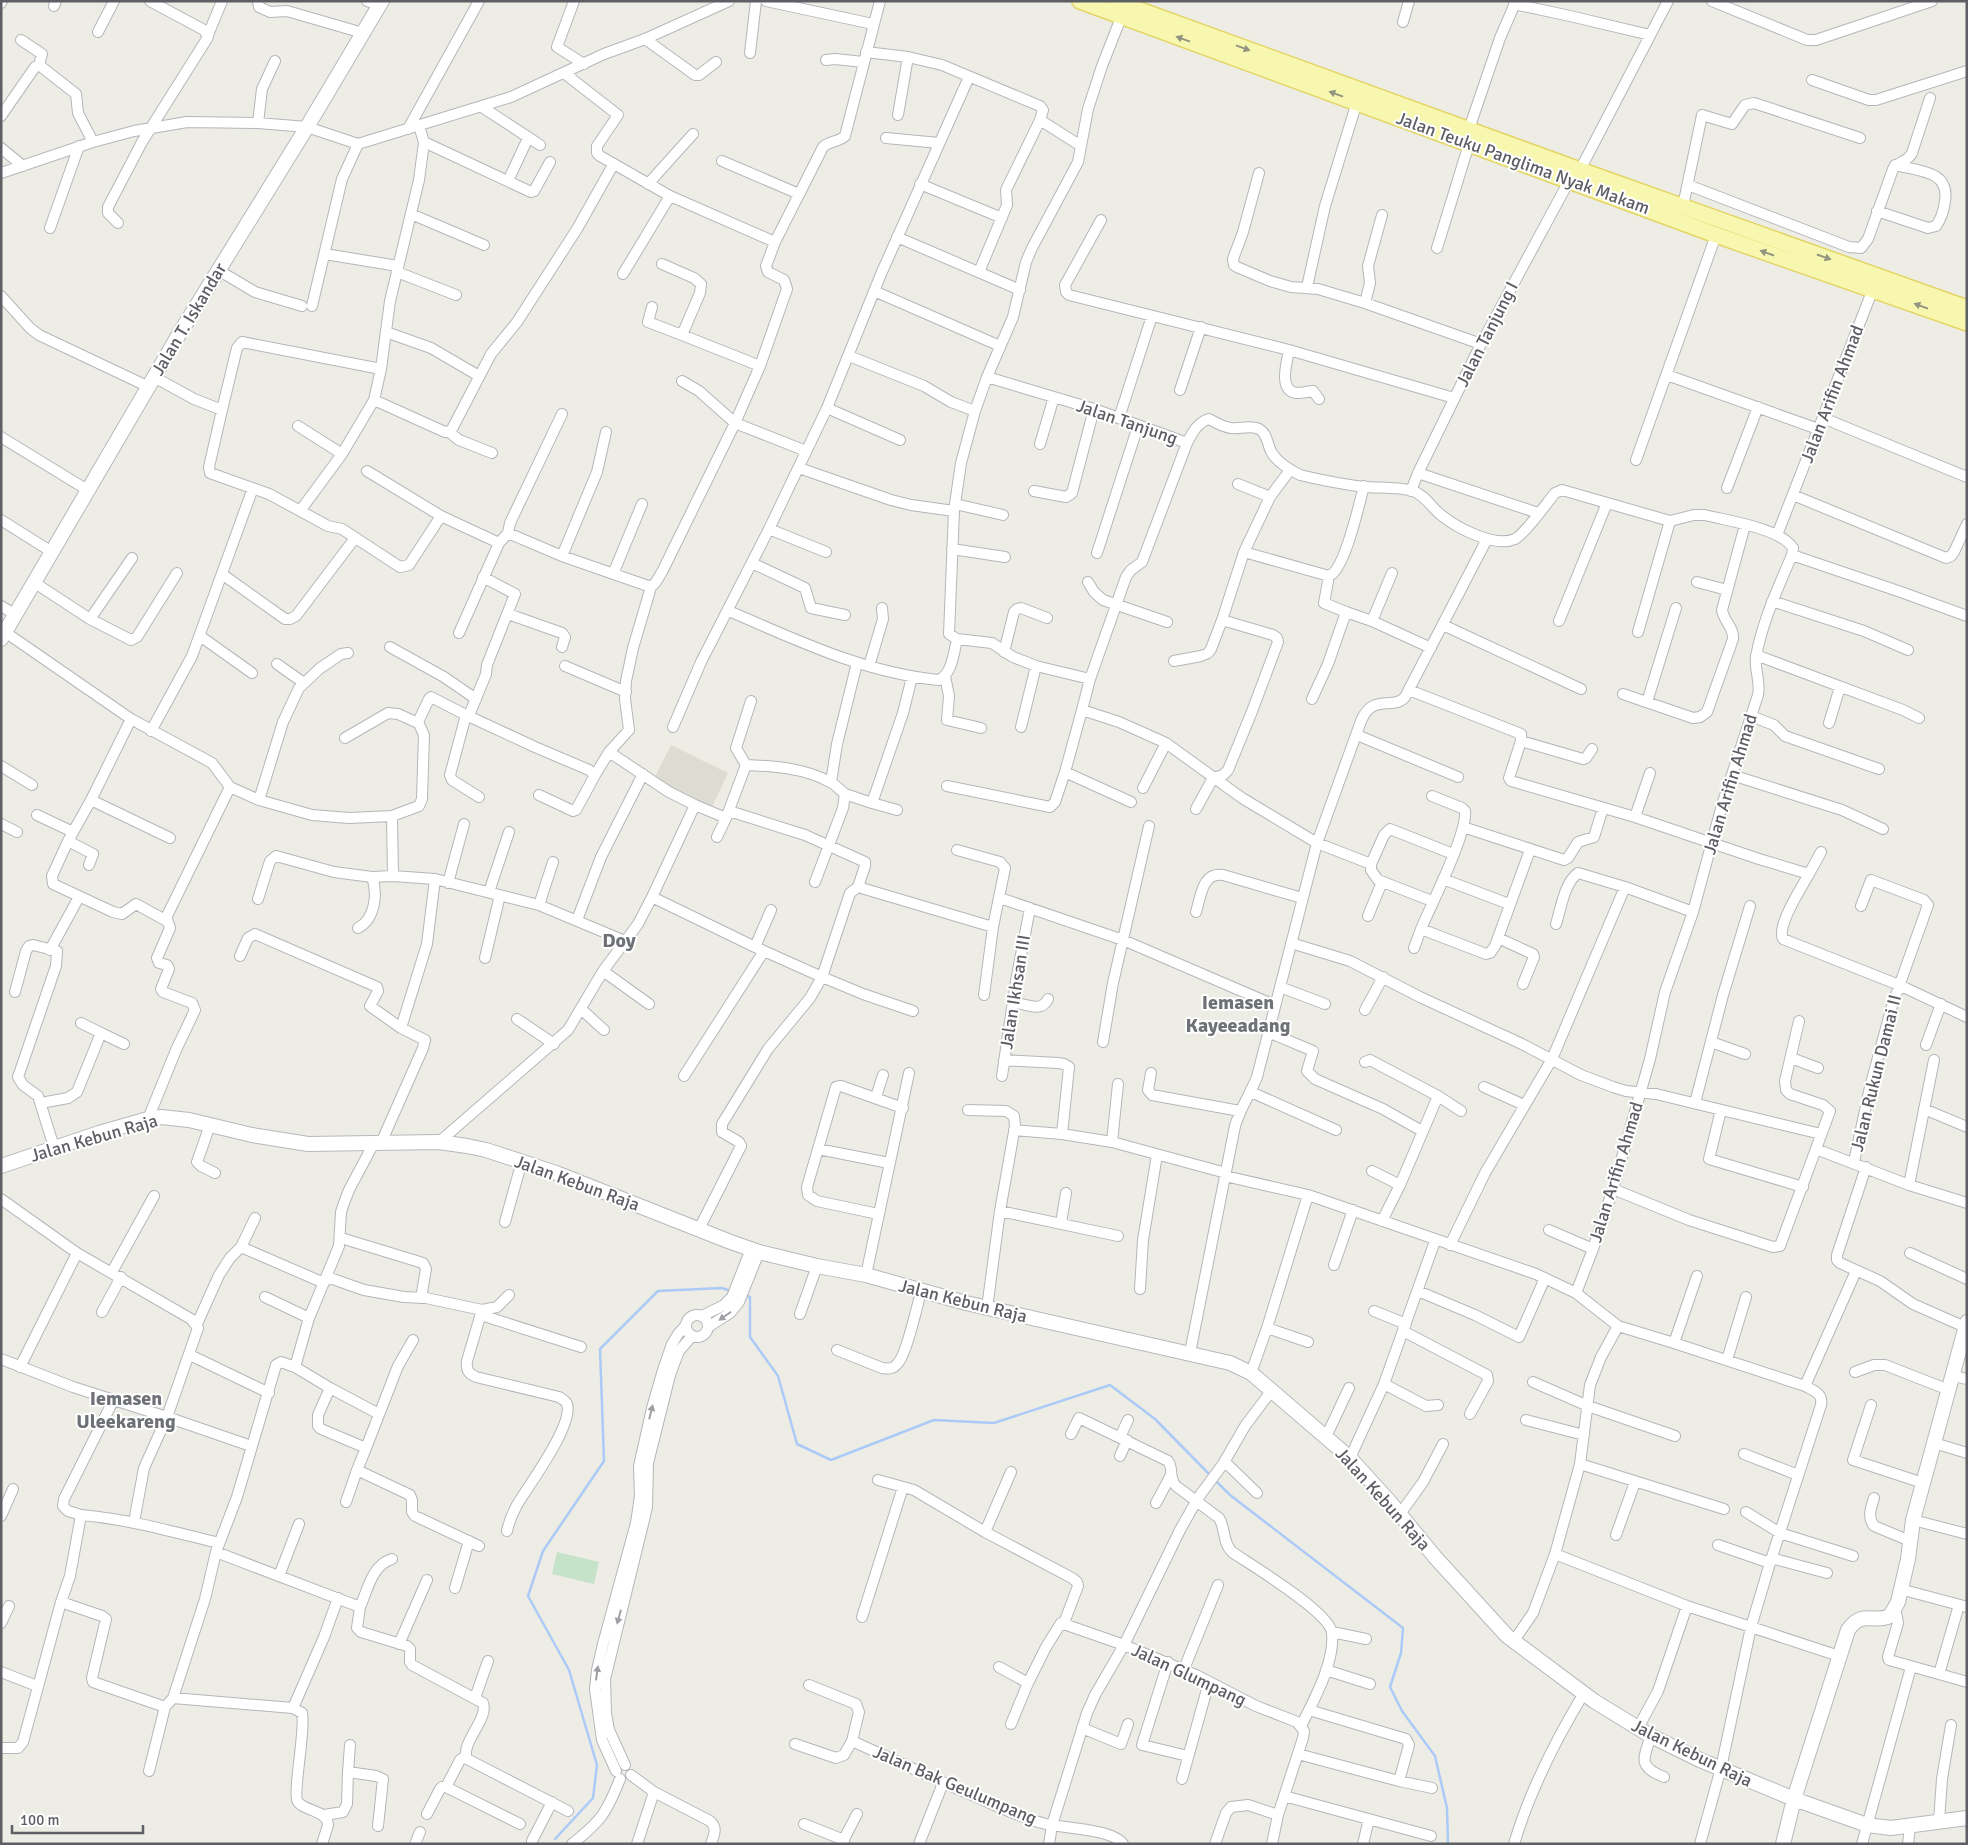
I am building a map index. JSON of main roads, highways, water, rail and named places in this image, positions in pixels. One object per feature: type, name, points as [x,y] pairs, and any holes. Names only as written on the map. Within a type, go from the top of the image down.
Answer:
[{"type":"main road","name":"Jalan Teuku Panglima Nyak Makam","points":[[1080,1],[1121,7],[1967,323]]},
{"type":"main road","name":"Jalan Teuku Panglima Nyak Makam","points":[[1121,7],[1357,102],[1469,136]]},
{"type":"main road","name":"Jalan Teuku Panglima Nyak Makam","points":[[1574,176],[1683,206],[1709,227],[1967,308]]},
{"type":"waterway","points":[[555,1839],[593,1798],[597,1765],[569,1670],[528,1596],[543,1551],[604,1461],[600,1349],[658,1291],[722,1288],[731,1291]]},
{"type":"waterway","points":[[744,1295],[750,1297],[750,1337],[778,1376],[797,1444],[831,1460],[934,1420],[994,1423],[1110,1385],[1155,1419],[1211,1476]]},
{"type":"waterway","points":[[1215,1480],[1230,1495],[1403,1628],[1401,1653],[1390,1687],[1402,1711],[1435,1756],[1447,1808],[1448,1844]]},
{"type":"district","name":"Doy","points":[[619,940]]},
{"type":"district","name":"Iemasen Kayeeadang","points":[[1238,1014]]},
{"type":"district","name":"Iemasen Uleekareng","points":[[126,1410]]}]
